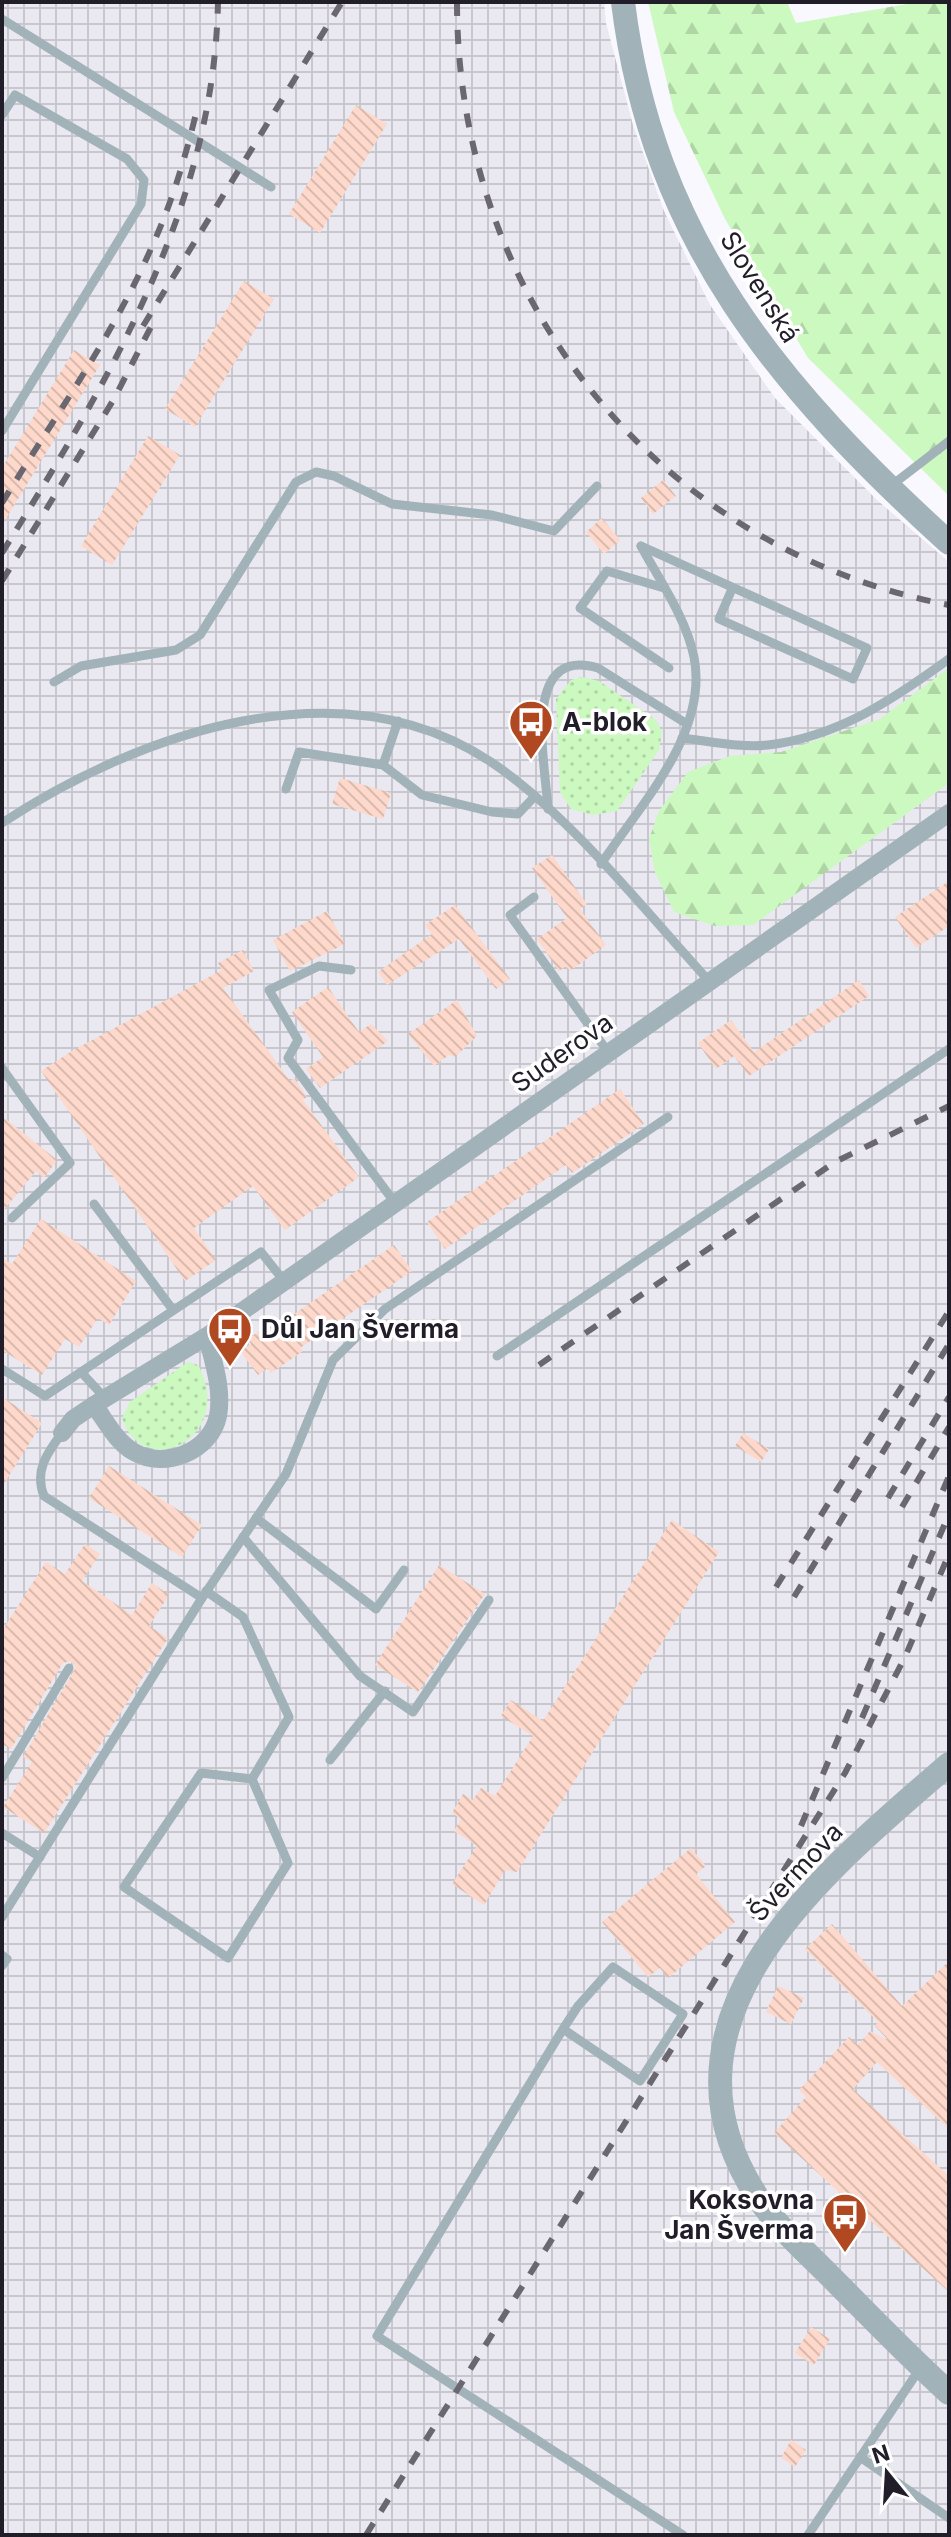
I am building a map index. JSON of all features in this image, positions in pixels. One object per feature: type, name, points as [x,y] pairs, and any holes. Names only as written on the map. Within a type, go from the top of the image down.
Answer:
[{"type":"street","name":"Slovenská","points":[[623,2],[634,64],[653,135],[672,187],[709,264],[743,321],[791,385],[949,543]]},
{"type":"street","name":"Suderova","points":[[62,1433],[73,1419],[207,1336],[949,813]]},
{"type":"street","points":[[100,1402],[118,1438],[134,1452],[157,1459],[193,1450],[211,1433],[219,1413],[216,1370],[207,1336]]},
{"type":"street","name":"Švermova","points":[[949,1764],[880,1824],[796,1906],[765,1945],[741,1989],[728,2025],[723,2060],[727,2126],[758,2198],[790,2236],[949,2393]]},
{"type":"lane","points":[[2,19],[271,187]]},
{"type":"lane","points":[[2,115],[15,95],[127,159],[144,180],[141,204],[2,431]]},
{"type":"lane","points":[[890,487],[949,441]]},
{"type":"lane","points":[[54,682],[81,666],[176,650],[200,635],[296,482],[316,472],[334,476],[392,504],[492,515],[554,531],[597,486]]},
{"type":"lane","points":[[601,864],[682,738],[694,700],[694,658],[664,588],[641,546],[867,648],[853,679],[719,619],[732,589]]},
{"type":"lane","points":[[664,588],[607,571],[580,608],[669,668]]},
{"type":"lane","points":[[682,738],[766,745],[831,731],[890,702],[949,659]]},
{"type":"lane","points":[[548,809],[542,703],[547,685],[560,672],[583,665],[598,668],[687,724]]},
{"type":"lane","points":[[2,823],[92,774],[153,746],[218,728],[324,712],[398,721],[442,735],[476,753],[535,796],[709,981]]},
{"type":"lane","points":[[383,765],[398,721]]},
{"type":"lane","points":[[286,789],[299,752],[383,765],[422,795],[492,812],[518,814],[535,796]]},
{"type":"lane","points":[[534,897],[510,915],[608,1052]]},
{"type":"lane","points":[[351,970],[319,966],[269,990],[298,1040],[288,1058],[395,1203]]},
{"type":"lane","points":[[497,1356],[949,1049]]},
{"type":"lane","points":[[2,1068],[70,1163],[12,1218]]},
{"type":"lane","points":[[2,1917],[204,1595],[286,1474],[333,1360],[385,1309],[668,1117]]},
{"type":"lane","points":[[94,1204],[173,1310]]},
{"type":"lane","points":[[2,1369],[45,1396],[261,1252],[284,1281]]},
{"type":"lane","points":[[81,1372],[100,1402]]},
{"type":"lane","points":[[62,1433],[45,1455],[41,1467],[44,1496],[243,1617],[289,1717],[252,1779]]},
{"type":"lane","points":[[256,1518],[376,1609],[404,1570]]},
{"type":"lane","points":[[243,1537],[360,1676],[413,1712],[489,1600]]},
{"type":"lane","points":[[2,1778],[69,1668]]},
{"type":"lane","points":[[330,1760],[385,1691]]},
{"type":"lane","points":[[201,1773],[252,1779],[288,1863],[228,1958],[124,1887],[201,1773]]},
{"type":"lane","points":[[2,1833],[40,1857]]},
{"type":"lane","points":[[2,1955],[7,1959],[2,1966]]},
{"type":"lane","points":[[563,2029],[640,2081],[683,2014],[613,1967],[578,2006],[563,2029],[377,2336],[683,2535]]},
{"type":"lane","points":[[808,2535],[921,2367]]},
{"type":"lane","points":[[860,2457],[949,2518]]},
{"type":"shaded area","points":[[2,2],[604,2],[606,23],[633,125],[664,211],[710,305],[775,398],[877,500],[949,562],[949,2535],[2,2535]]},
{"type":"green space","points":[[648,2],[787,2],[796,23],[919,2],[949,2],[949,496],[808,358],[725,219],[674,112]]},
{"type":"green space","points":[[949,668],[949,783],[753,925],[715,926],[674,912],[655,872],[649,839],[659,811],[688,772],[730,756],[781,752],[880,719]]},
{"type":"green space","points":[[582,677],[599,681],[656,720],[662,732],[659,750],[617,811],[593,815],[571,809],[560,792],[556,699],[571,680]]},
{"type":"green space","points":[[188,1362],[198,1365],[207,1391],[206,1413],[197,1431],[182,1443],[166,1449],[148,1447],[133,1437],[122,1418],[130,1402]]},
{"type":"building","points":[[356,105],[387,124],[320,233],[289,214]]},
{"type":"building","points":[[244,281],[274,299],[195,427],[165,409]]},
{"type":"building","points":[[74,350],[100,365],[2,525],[2,468]]},
{"type":"building","points":[[148,436],[180,455],[112,565],[81,546]]},
{"type":"building","points":[[663,480],[676,496],[653,514],[641,498]]},
{"type":"building","points":[[602,518],[620,540],[604,554],[586,532]]},
{"type":"building","points":[[340,778],[391,793],[383,819],[332,804]]},
{"type":"building","points":[[552,855],[587,904],[580,909],[606,945],[570,971],[566,966],[559,971],[537,939],[567,918],[532,868]]},
{"type":"building","points":[[949,881],[949,926],[916,948],[895,917]]},
{"type":"building","points":[[455,905],[510,979],[496,989],[459,939],[387,985],[378,972],[432,934],[425,925]]},
{"type":"building","points":[[327,911],[345,944],[290,971],[273,940]]},
{"type":"building","points":[[243,950],[254,971],[223,988],[290,1081],[294,1078],[307,1097],[303,1100],[359,1177],[285,1230],[253,1186],[194,1228],[216,1260],[185,1281],[41,1071],[222,970],[218,963]]},
{"type":"building","points":[[859,980],[869,996],[749,1076],[734,1056],[716,1069],[698,1043],[731,1020],[754,1052]]},
{"type":"building","points":[[328,987],[359,1032],[371,1024],[388,1041],[320,1088],[306,1069],[323,1057],[292,1012]]},
{"type":"building","points":[[457,1000],[477,1036],[455,1057],[449,1055],[434,1066],[408,1034]]},
{"type":"building","points":[[620,1089],[644,1124],[572,1173],[566,1165],[445,1249],[427,1222]]},
{"type":"building","points":[[2,1116],[57,1160],[44,1178],[36,1171],[2,1212]]},
{"type":"building","points":[[41,1219],[136,1281],[109,1325],[98,1318],[79,1347],[65,1339],[42,1375],[2,1350],[2,1258],[12,1264]]},
{"type":"building","points":[[394,1245],[412,1271],[300,1348],[303,1351],[271,1373],[268,1368],[258,1375],[240,1351],[251,1344],[248,1339],[270,1323],[274,1328]]},
{"type":"building","points":[[2,1397],[42,1423],[2,1487]]},
{"type":"building","points":[[743,1433],[769,1449],[761,1462],[735,1446]]},
{"type":"building","points":[[109,1466],[202,1525],[182,1557],[89,1498]]},
{"type":"building","points":[[672,1520],[719,1552],[517,1872],[505,1870],[484,1905],[452,1884],[477,1846],[454,1831],[461,1819],[452,1813],[463,1794],[473,1800],[481,1788],[495,1796],[533,1736],[501,1716],[511,1700],[543,1721]]},
{"type":"building","points":[[85,1544],[100,1554],[82,1581],[132,1615],[152,1583],[169,1595],[149,1626],[168,1638],[44,1833],[3,1807],[32,1762],[23,1757],[76,1667],[70,1661],[63,1663],[11,1749],[2,1744],[2,1631],[46,1562],[65,1574]]},
{"type":"building","points":[[439,1565],[485,1594],[418,1692],[375,1665]]},
{"type":"building","points":[[691,1848],[706,1866],[696,1874],[735,1922],[668,1978],[660,1968],[648,1977],[602,1922]]},
{"type":"building","points":[[832,1924],[902,2006],[949,1961],[949,2129],[877,2062],[853,2089],[949,2176],[949,2292],[774,2133],[806,2097],[799,2090],[849,2037],[858,2045],[870,2031],[889,2041],[875,2026],[878,2022],[805,1949]]},
{"type":"building","points":[[778,1986],[804,1998],[791,2024],[766,2012]]},
{"type":"building","points":[[811,2327],[830,2339],[814,2365],[795,2353]]},
{"type":"building","points":[[791,2440],[806,2450],[795,2467],[781,2458]]},
{"type":"railway","points":[[2,553],[115,358],[148,291],[176,222],[197,151],[212,78],[218,2]]},
{"type":"railway","points":[[143,326],[342,2]]},
{"type":"railway","points":[[457,2],[466,111],[493,213],[536,308],[594,394],[665,468],[749,529],[844,575],[949,605]]},
{"type":"railway","points":[[2,503],[102,344],[137,278],[173,193],[198,105]]},
{"type":"railway","points":[[2,581],[114,399],[156,317]]},
{"type":"railway","points":[[539,1365],[835,1162],[949,1106]]},
{"type":"railway","points":[[776,1587],[949,1311]]},
{"type":"railway","points":[[794,1597],[949,1344]]},
{"type":"railway","points":[[888,1498],[949,1397]]},
{"type":"railway","points":[[902,1507],[949,1427]]},
{"type":"railway","points":[[801,1826],[949,1476]]},
{"type":"railway","points":[[862,1718],[949,1514]]},
{"type":"railway","points":[[366,2535],[845,1773],[905,1657],[949,1554]]},
{"type":"place","name":"A-blok","points":[[531,761]]},
{"type":"place","name":"Důl Jan Šverma","points":[[230,1368]]},
{"type":"place","name":"Koksovna Jan Šverma","points":[[845,2254]]}]
